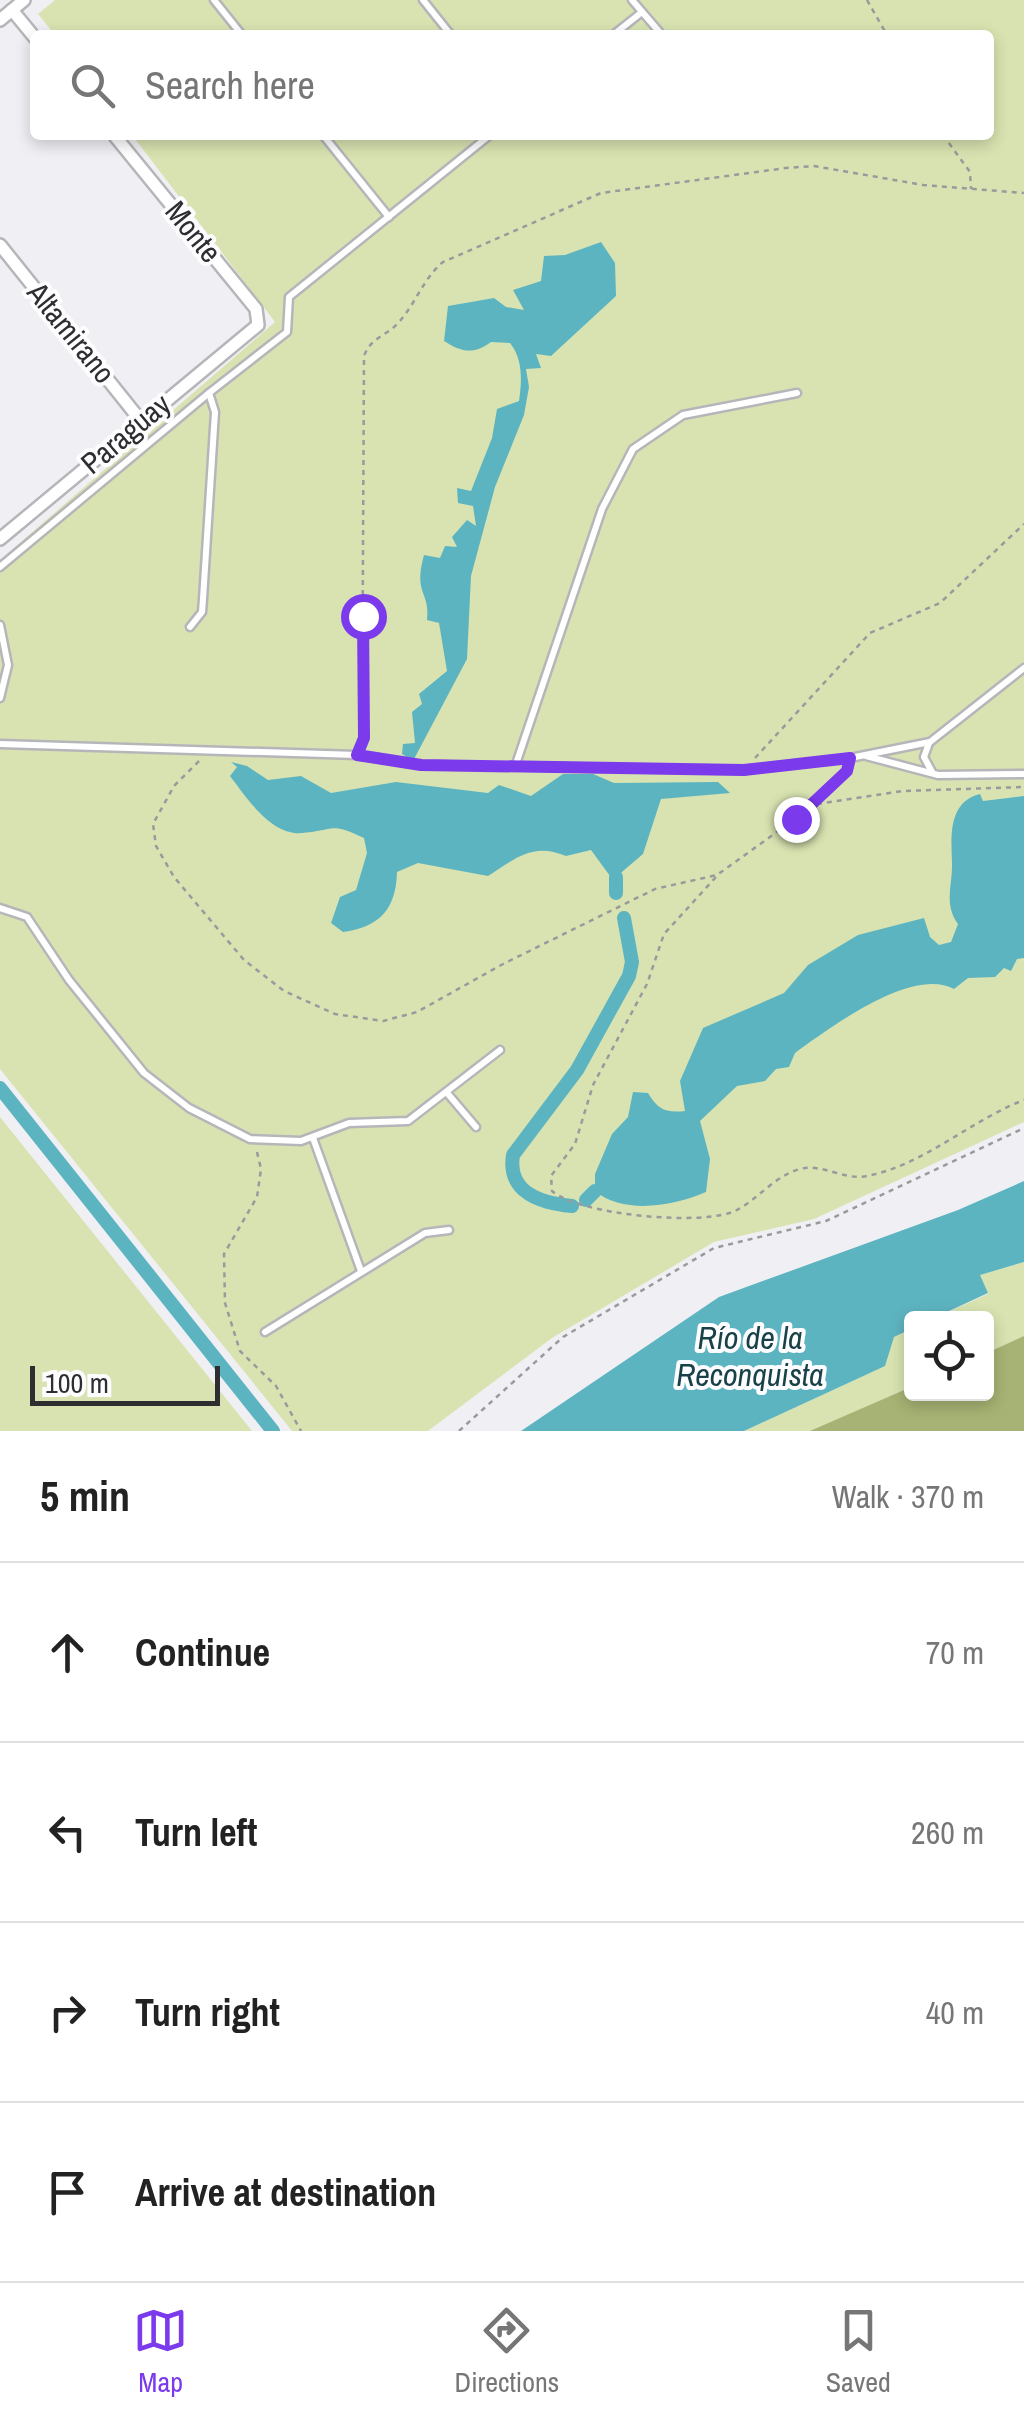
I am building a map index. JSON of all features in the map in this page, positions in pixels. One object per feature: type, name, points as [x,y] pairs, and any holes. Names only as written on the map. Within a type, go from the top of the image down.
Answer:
[{"type":"street","points":[[0,20],[24,0]]},
{"type":"street","points":[[12,10],[30,32]]},
{"type":"street","name":"Monte","points":[[118,140],[256,309],[259,318],[253,331]]},
{"type":"street","name":"Altamirano","points":[[0,245],[142,421]]},
{"type":"street","name":"Paraguay","points":[[0,539],[253,331]]},
{"type":"lane","points":[[214,0],[238,30]]},
{"type":"lane","points":[[423,0],[447,30]]},
{"type":"lane","points":[[632,0],[658,30]]},
{"type":"lane","points":[[619,30],[642,12]]},
{"type":"lane","points":[[326,140],[388,217]]},
{"type":"lane","points":[[0,567],[287,332],[290,325],[284,306],[288,297],[484,140]]},
{"type":"lane","points":[[190,627],[202,612],[203,600],[216,412],[209,393]]},
{"type":"lane","points":[[516,764],[602,508],[633,449],[683,414],[797,393]]},
{"type":"lane","points":[[0,625],[8,664],[0,698]]},
{"type":"lane","points":[[0,744],[357,755],[421,765],[744,770],[865,756],[930,742],[1024,668]]},
{"type":"lane","points":[[930,742],[924,757],[938,775]]},
{"type":"lane","points":[[865,756],[938,775],[1024,774]]},
{"type":"lane","points":[[0,908],[26,917],[111,1036],[164,1090],[229,1132],[250,1139],[284,1142],[313,1138],[350,1123],[408,1120],[448,1094],[500,1050]]},
{"type":"lane","points":[[448,1094],[476,1127]]},
{"type":"lane","points":[[313,1138],[361,1271]]},
{"type":"lane","points":[[265,1332],[425,1233],[449,1230]]},
{"type":"path","points":[[867,0],[884,30]]},
{"type":"path","points":[[947,140],[970,172],[970,190]]},
{"type":"path","points":[[357,755],[364,738],[361,589],[366,504],[360,435],[364,356],[375,338],[399,322],[431,272],[443,262],[583,198],[626,188],[814,166],[970,190],[1024,193]]},
{"type":"path","points":[[744,770],[870,633],[940,603],[1024,524]]},
{"type":"path","points":[[207,750],[157,814],[153,824],[156,846],[174,877],[244,960],[284,991],[334,1014],[384,1021],[417,1012],[609,909],[655,889],[719,874]]},
{"type":"path","points":[[850,758],[847,771],[816,804],[719,874],[682,909],[660,941],[647,984],[593,1085],[575,1144],[551,1176],[550,1184],[559,1197],[587,1206],[711,1220],[737,1210],[797,1170],[871,1176],[932,1149],[996,1110],[1024,1100]]},
{"type":"path","points":[[816,804],[903,791],[1024,787]]},
{"type":"path","points":[[460,1431],[563,1337],[714,1248],[826,1221],[1024,1128]]},
{"type":"path","points":[[257,1152],[261,1169],[258,1197],[224,1254],[225,1304],[240,1351],[276,1386],[301,1431]]},
{"type":"green space","points":[[55,0],[1024,0],[1024,1122],[814,1219],[714,1242],[552,1338],[428,1431],[292,1431],[0,1069],[0,560],[275,322],[136,140],[994,140],[994,30],[51,30],[38,14]]},
{"type":"green space","points":[[0,1117],[252,1431],[0,1431]]},
{"type":"green space","points":[[1024,1262],[1024,1431],[744,1431],[884,1366],[894,1337],[904,1332],[904,1401],[994,1401],[994,1311],[950,1311],[988,1294],[979,1275]]},
{"type":"green space","points":[[1024,1336],[1024,1431],[810,1431],[904,1390],[904,1401],[994,1401],[994,1350]]},
{"type":"water","points":[[601,242],[615,263],[616,296],[551,356],[536,354],[541,368],[526,369],[529,387],[524,415],[495,487],[471,576],[467,659],[413,761],[402,754],[403,744],[415,743],[412,712],[422,704],[419,694],[447,671],[439,623],[427,620],[420,578],[424,555],[440,558],[445,546],[457,547],[452,537],[467,520],[476,526],[473,506],[458,503],[457,488],[471,491],[492,438],[497,409],[519,401],[521,386],[519,363],[510,343],[491,342],[468,351],[444,341],[448,306],[494,298],[506,307],[524,310],[513,290],[541,281],[544,256],[565,255]]},
{"type":"water","points":[[231,762],[247,766],[268,780],[301,776],[331,793],[396,782],[488,793],[499,785],[531,796],[563,774],[593,774],[614,783],[718,782],[730,793],[661,799],[643,854],[616,877],[610,876],[591,850],[566,856],[534,851],[488,876],[418,863],[397,872],[393,896],[384,914],[367,926],[343,932],[331,923],[340,897],[356,890],[367,853],[364,838],[333,828],[303,833],[280,828],[261,814],[230,776],[237,767]]},
{"type":"water","points":[[980,794],[983,801],[1024,796],[1024,958],[1017,959],[1011,971],[1004,968],[995,977],[968,978],[954,989],[936,984],[916,986],[871,1003],[795,1053],[789,1067],[776,1069],[765,1081],[737,1086],[700,1121],[710,1159],[706,1192],[679,1201],[634,1206],[607,1199],[595,1191],[595,1174],[612,1134],[628,1117],[633,1092],[648,1093],[663,1109],[685,1111],[680,1081],[703,1028],[784,993],[808,965],[858,935],[924,918],[930,937],[939,945],[951,942],[958,924],[950,901],[954,821],[962,804]]},
{"type":"water","name":"Río de la Reconquista","points":[[1024,1181],[1024,1262],[980,1275],[988,1293],[949,1311],[904,1311],[904,1332],[894,1337],[885,1366],[744,1431],[521,1431],[719,1297],[958,1210]]},
{"type":"waterway","points":[[616,877],[616,893]]},
{"type":"waterway","points":[[572,1206],[529,1194],[515,1179],[513,1155],[577,1070],[629,976],[632,962],[624,918]]},
{"type":"waterway","points":[[0,1088],[273,1431]]},
{"type":"waterway","points":[[586,1200],[595,1191]]},
{"type":"route","points":[[363,616],[364,738],[357,755],[421,765],[744,770],[850,758],[847,771],[796,819]]}]
